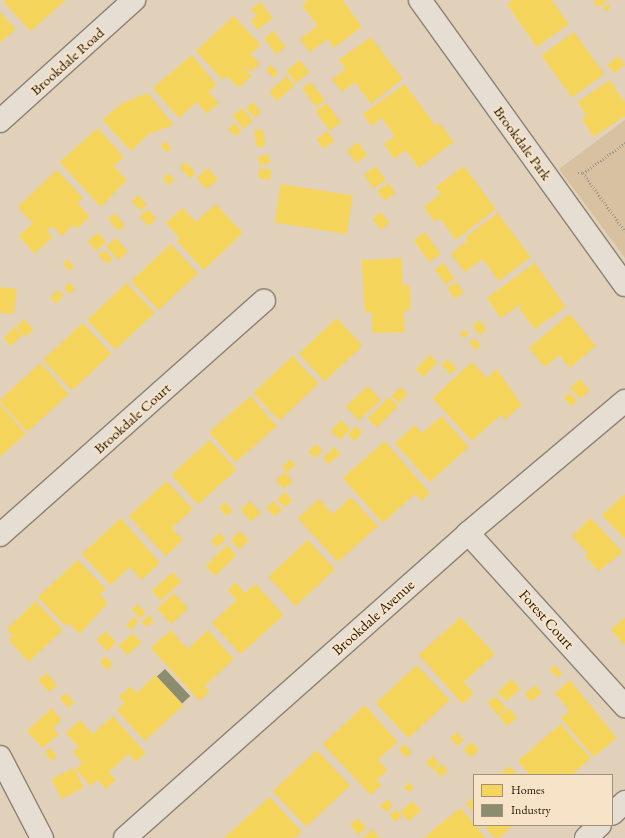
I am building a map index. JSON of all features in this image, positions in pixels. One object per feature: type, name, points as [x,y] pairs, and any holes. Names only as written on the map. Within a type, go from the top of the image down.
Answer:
[{"type":"street","name":"Brookdale Road","points":[[0,122],[134,0]]},
{"type":"street","name":"Brookdale Park","points":[[420,0],[625,285]]},
{"type":"street","name":"Brookdale Court","points":[[0,535],[264,301]]},
{"type":"street","name":"Brookdale Avenue","points":[[125,838],[468,533],[625,400]]},
{"type":"street","name":"Forest Court","points":[[468,533],[625,706]]},
{"type":"street","points":[[0,757],[42,838]]},
{"type":"street","points":[[613,813],[625,802]]},
{"type":"street","points":[[586,838],[599,826]]},
{"type":"path","points":[[625,143],[583,172],[625,231]]},
{"type":"shaded area","points":[[625,120],[625,258],[559,169]]},
{"type":"building: Homes","points":[[6,0],[66,0],[31,31],[4,2]]},
{"type":"building: Homes","points":[[308,0],[343,0],[362,27],[334,48],[328,39],[310,52],[300,39],[318,26],[302,5]]},
{"type":"building: Homes","points":[[513,0],[552,0],[569,24],[537,47],[507,4]]},
{"type":"building: Homes","points":[[594,0],[608,0],[597,8]]},
{"type":"building: Homes","points":[[261,2],[273,18],[258,30],[251,20],[257,16],[251,9]]},
{"type":"building: Homes","points":[[608,3],[611,7],[606,11],[603,9]]},
{"type":"building: Homes","points":[[0,12],[16,29],[0,43]]},
{"type":"building: Homes","points":[[234,16],[261,45],[251,54],[260,64],[251,72],[240,64],[252,76],[239,88],[227,76],[223,80],[196,51]]},
{"type":"building: Homes","points":[[274,31],[286,47],[276,54],[264,38]]},
{"type":"building: Homes","points":[[574,32],[605,74],[572,98],[542,56]]},
{"type":"building: Homes","points":[[371,37],[403,79],[371,104],[355,82],[342,92],[332,79],[346,69],[339,60]]},
{"type":"building: Homes","points":[[192,55],[217,85],[209,92],[219,103],[207,114],[197,102],[179,118],[153,88]]},
{"type":"building: Homes","points":[[618,56],[625,64],[615,73],[607,65]]},
{"type":"building: Homes","points":[[300,60],[310,73],[296,83],[287,70]]},
{"type":"building: Homes","points":[[271,65],[279,73],[273,78],[266,69]]},
{"type":"building: Homes","points":[[287,76],[295,85],[277,101],[269,92]]},
{"type":"building: Homes","points":[[610,80],[625,102],[625,116],[594,137],[582,119],[587,116],[578,102]]},
{"type":"building: Homes","points":[[311,82],[325,100],[316,107],[302,89]]},
{"type":"building: Homes","points":[[405,84],[436,126],[440,123],[454,142],[419,168],[406,150],[395,159],[384,144],[395,136],[382,118],[372,126],[363,114]]},
{"type":"building: Homes","points":[[148,93],[174,125],[149,134],[131,151],[103,120],[121,104]]},
{"type":"building: Homes","points":[[253,102],[262,112],[255,118],[246,108]]},
{"type":"building: Homes","points":[[327,103],[341,122],[330,131],[316,111]]},
{"type":"building: Homes","points":[[242,108],[253,121],[244,129],[233,116]]},
{"type":"building: Homes","points":[[234,123],[242,131],[236,136],[228,129]]},
{"type":"building: Homes","points":[[98,128],[124,157],[114,166],[127,180],[101,207],[60,162]]},
{"type":"building: Homes","points":[[263,129],[266,146],[257,147],[254,131]]},
{"type":"building: Homes","points":[[328,131],[335,141],[323,149],[317,139]]},
{"type":"building: Homes","points":[[166,141],[172,148],[167,152],[161,146]]},
{"type":"building: Homes","points":[[358,142],[368,155],[357,163],[347,151]]},
{"type":"building: Homes","points":[[268,154],[271,163],[260,165],[258,157]]},
{"type":"building: Homes","points":[[186,162],[196,173],[190,179],[180,167]]},
{"type":"building: Homes","points":[[376,166],[386,180],[374,189],[364,175]]},
{"type":"building: Homes","points":[[464,166],[496,209],[456,240],[440,218],[435,222],[424,207],[441,194],[436,187]]},
{"type":"building: Homes","points":[[208,168],[218,179],[207,189],[197,178]]},
{"type":"building: Homes","points":[[260,168],[272,170],[270,180],[258,178]]},
{"type":"building: Homes","points":[[57,170],[83,198],[78,203],[90,217],[77,229],[74,225],[62,236],[53,226],[47,231],[53,237],[35,254],[19,236],[33,223],[18,207]]},
{"type":"building: Homes","points":[[169,173],[175,180],[169,185],[163,178]]},
{"type":"building: Homes","points":[[389,183],[396,193],[384,201],[378,191]]},
{"type":"building: Homes","points":[[281,184],[353,195],[347,234],[275,223]]},
{"type":"building: Homes","points":[[138,195],[147,204],[141,211],[132,201]]},
{"type":"building: Homes","points":[[216,204],[243,233],[204,270],[177,241],[180,238],[166,223],[183,208],[196,222]]},
{"type":"building: Homes","points":[[148,209],[157,219],[149,226],[140,216]]},
{"type":"building: Homes","points":[[381,212],[390,223],[381,230],[372,219]]},
{"type":"building: Homes","points":[[115,213],[125,225],[118,231],[108,219]]},
{"type":"building: Homes","points":[[498,213],[531,257],[499,281],[483,259],[465,272],[451,254],[468,240],[466,237]]},
{"type":"building: Homes","points":[[98,232],[107,242],[96,251],[88,241]]},
{"type":"building: Homes","points":[[425,232],[441,254],[430,262],[414,240]]},
{"type":"building: Homes","points":[[116,238],[128,251],[119,260],[106,247]]},
{"type":"building: Homes","points":[[171,244],[198,273],[159,310],[132,281]]},
{"type":"building: Homes","points":[[105,250],[113,259],[107,264],[99,255]]},
{"type":"building: Homes","points":[[402,258],[403,285],[410,285],[411,310],[404,311],[405,332],[373,333],[372,312],[365,312],[362,260]]},
{"type":"building: Homes","points":[[68,259],[74,266],[70,271],[63,264]]},
{"type":"building: Homes","points":[[444,263],[455,279],[446,285],[435,269]]},
{"type":"building: Homes","points":[[535,263],[566,307],[535,329],[519,308],[524,302],[501,318],[487,298]]},
{"type":"building: Homes","points":[[70,282],[75,289],[70,294],[64,288]]},
{"type":"building: Homes","points":[[457,282],[464,293],[455,299],[448,288]]},
{"type":"building: Homes","points":[[127,283],[155,313],[115,350],[88,320]]},
{"type":"building: Homes","points":[[0,287],[17,289],[14,314],[0,313]]},
{"type":"building: Homes","points":[[58,290],[64,296],[56,303],[50,298]]},
{"type":"building: Homes","points":[[570,314],[596,346],[570,368],[560,355],[545,367],[529,348]]},
{"type":"building: Homes","points":[[337,318],[363,346],[325,381],[299,353]]},
{"type":"building: Homes","points":[[25,319],[34,330],[25,337],[16,326]]},
{"type":"building: Homes","points":[[480,320],[487,330],[480,335],[473,325]]},
{"type":"building: Homes","points":[[83,323],[112,354],[72,391],[44,360]]},
{"type":"building: Homes","points":[[15,327],[23,335],[11,346],[4,338]]},
{"type":"building: Homes","points":[[466,329],[469,334],[463,338],[460,334]]},
{"type":"building: Homes","points":[[475,338],[481,346],[475,350],[469,342]]},
{"type":"building: Homes","points":[[430,355],[438,363],[424,377],[416,369]]},
{"type":"building: Homes","points":[[293,356],[319,384],[279,421],[254,393]]},
{"type":"building: Homes","points":[[448,359],[457,368],[451,375],[442,365]]},
{"type":"building: Homes","points":[[472,362],[487,378],[497,369],[522,405],[505,420],[501,415],[472,441],[433,398]]},
{"type":"building: Homes","points":[[41,363],[69,394],[27,432],[0,400]]},
{"type":"building: Homes","points":[[580,379],[590,390],[580,399],[570,388]]},
{"type":"building: Homes","points":[[368,386],[381,400],[359,420],[346,406]]},
{"type":"building: Homes","points":[[401,387],[408,394],[399,403],[392,396]]},
{"type":"building: Homes","points":[[570,392],[577,401],[571,406],[564,398]]},
{"type":"building: Homes","points":[[251,396],[277,426],[236,462],[209,432]]},
{"type":"building: Homes","points":[[389,397],[398,406],[377,427],[368,418]]},
{"type":"building: Homes","points":[[0,404],[26,434],[0,457]]},
{"type":"building: Homes","points":[[442,416],[469,447],[430,482],[395,443],[415,425],[422,433]]},
{"type":"building: Homes","points":[[341,420],[351,429],[341,440],[331,431]]},
{"type":"building: Homes","points":[[356,426],[363,432],[355,441],[348,435]]},
{"type":"building: Homes","points":[[210,440],[237,470],[198,505],[171,475]]},
{"type":"building: Homes","points":[[385,441],[430,493],[422,501],[415,494],[383,523],[343,478]]},
{"type":"building: Homes","points":[[316,444],[323,450],[316,458],[309,452]]},
{"type":"building: Homes","points":[[335,447],[341,454],[329,464],[323,457]]},
{"type":"building: Homes","points":[[290,459],[296,465],[288,472],[282,467]]},
{"type":"building: Homes","points":[[285,472],[293,481],[284,489],[276,480]]},
{"type":"building: Homes","points":[[167,481],[193,509],[172,528],[183,540],[166,556],[129,516]]},
{"type":"building: Homes","points":[[285,492],[293,500],[285,508],[277,500]]},
{"type":"building: Homes","points":[[625,494],[625,539],[602,515]]},
{"type":"building: Homes","points":[[351,497],[378,526],[338,562],[298,518],[319,499],[333,514]]},
{"type":"building: Homes","points":[[250,501],[261,513],[251,522],[240,510]]},
{"type":"building: Homes","points":[[274,501],[282,510],[275,517],[267,508]]},
{"type":"building: Homes","points":[[226,502],[233,511],[227,516],[219,508]]},
{"type":"building: Homes","points":[[121,518],[160,563],[142,580],[130,567],[111,585],[82,554]]},
{"type":"building: Homes","points":[[591,518],[623,552],[599,571],[585,556],[588,553],[572,536]]},
{"type":"building: Homes","points":[[240,531],[249,540],[240,549],[231,540]]},
{"type":"building: Homes","points":[[220,533],[226,540],[217,548],[211,541]]},
{"type":"building: Homes","points":[[308,540],[335,569],[296,606],[269,577]]},
{"type":"building: Homes","points":[[227,545],[237,555],[216,576],[206,566]]},
{"type":"building: Homes","points":[[78,560],[106,589],[100,594],[108,603],[80,634],[69,623],[66,626],[38,597]]},
{"type":"building: Homes","points":[[173,572],[182,582],[161,600],[152,591]]},
{"type":"building: Homes","points":[[236,582],[245,593],[256,584],[284,615],[241,654],[212,623],[237,600],[228,590]]},
{"type":"building: Homes","points":[[174,593],[188,608],[172,624],[157,609]]},
{"type":"building: Homes","points":[[36,601],[63,630],[29,662],[9,640],[13,636],[7,629]]},
{"type":"building: Homes","points":[[138,604],[146,613],[140,618],[132,609]]},
{"type":"building: Homes","points":[[149,615],[154,621],[147,627],[142,622]]},
{"type":"building: Homes","points":[[134,617],[139,622],[131,630],[126,625]]},
{"type":"building: Homes","points":[[461,617],[495,654],[464,682],[474,693],[463,704],[419,655]]},
{"type":"building: Homes","points":[[625,617],[625,645],[611,630]]},
{"type":"building: Homes","points":[[171,630],[188,649],[208,630],[234,659],[205,686],[210,691],[200,701],[151,648]]},
{"type":"building: Homes","points":[[106,631],[117,643],[107,652],[96,640]]},
{"type":"building: Homes","points":[[133,633],[142,643],[128,655],[119,646]]},
{"type":"building: Homes","points":[[106,656],[113,665],[107,670],[100,662]]},
{"type":"building: Homes","points":[[417,665],[450,700],[409,738],[376,703]]},
{"type":"building: Homes","points":[[555,665],[563,673],[558,678],[550,670]]},
{"type":"building: Homes","points":[[47,673],[57,685],[49,692],[39,680]]},
{"type":"building: Homes","points":[[156,675],[184,705],[145,741],[117,710],[125,703],[119,697],[131,686],[137,693]]},
{"type":"building: Homes","points":[[512,679],[521,689],[507,701],[498,692]]},
{"type":"building: Homes","points":[[570,680],[617,738],[594,757],[561,718],[570,711],[555,693]]},
{"type":"building: Homes","points":[[536,685],[542,693],[531,701],[525,693]]},
{"type":"building: Homes","points":[[66,693],[75,703],[69,708],[60,698]]},
{"type":"building: Homes","points":[[496,696],[506,708],[498,715],[488,703]]},
{"type":"building: Homes","points":[[365,705],[398,742],[378,760],[388,770],[377,780],[382,785],[371,795],[323,744]]},
{"type":"building: Homes","points":[[52,708],[62,720],[53,728],[59,734],[43,748],[27,731]]},
{"type":"building: Homes","points":[[509,708],[517,718],[507,726],[499,716]]},
{"type":"building: Homes","points":[[113,716],[146,753],[136,762],[129,754],[120,762],[109,772],[116,780],[106,789],[98,780],[91,786],[76,769],[83,763],[73,752],[79,747],[66,733],[80,720],[93,734]]},
{"type":"building: Homes","points":[[561,724],[591,758],[573,774],[529,774],[518,761]]},
{"type":"building: Homes","points":[[457,732],[464,740],[457,746],[450,738]]},
{"type":"building: Homes","points":[[472,742],[479,750],[471,758],[464,749]]},
{"type":"building: Homes","points":[[405,744],[412,752],[406,758],[399,749]]},
{"type":"building: Homes","points":[[51,748],[57,757],[51,761],[45,752]]},
{"type":"building: Homes","points":[[317,750],[350,786],[307,827],[273,791]]},
{"type":"building: Homes","points":[[433,756],[440,764],[433,770],[426,762]]},
{"type":"building: Homes","points":[[443,764],[448,771],[441,777],[435,770]]},
{"type":"building: Homes","points":[[510,766],[517,774],[500,774]]},
{"type":"building: Homes","points":[[74,768],[84,788],[62,799],[52,779]]},
{"type":"building: Homes","points":[[410,782],[414,788],[409,792],[404,787]]},
{"type":"building: Homes","points":[[270,797],[302,832],[295,838],[224,838]]},
{"type":"building: Homes","points":[[473,798],[473,812],[466,804]]},
{"type":"building: Homes","points":[[388,799],[393,806],[386,812],[380,806]]},
{"type":"building: Homes","points":[[413,801],[421,811],[409,821],[401,811]]},
{"type":"building: Homes","points":[[461,808],[473,822],[473,826],[476,826],[486,838],[424,838]]},
{"type":"building: Homes","points":[[396,809],[402,816],[395,822],[390,815]]},
{"type":"building: Homes","points":[[358,818],[367,828],[359,835],[350,825]]},
{"type":"building: Homes","points":[[485,826],[513,826],[499,838],[495,838]]},
{"type":"building: Homes","points":[[373,829],[380,838],[363,838]]},
{"type":"building: Industry","points":[[165,669],[190,696],[182,704],[157,677]]}]
